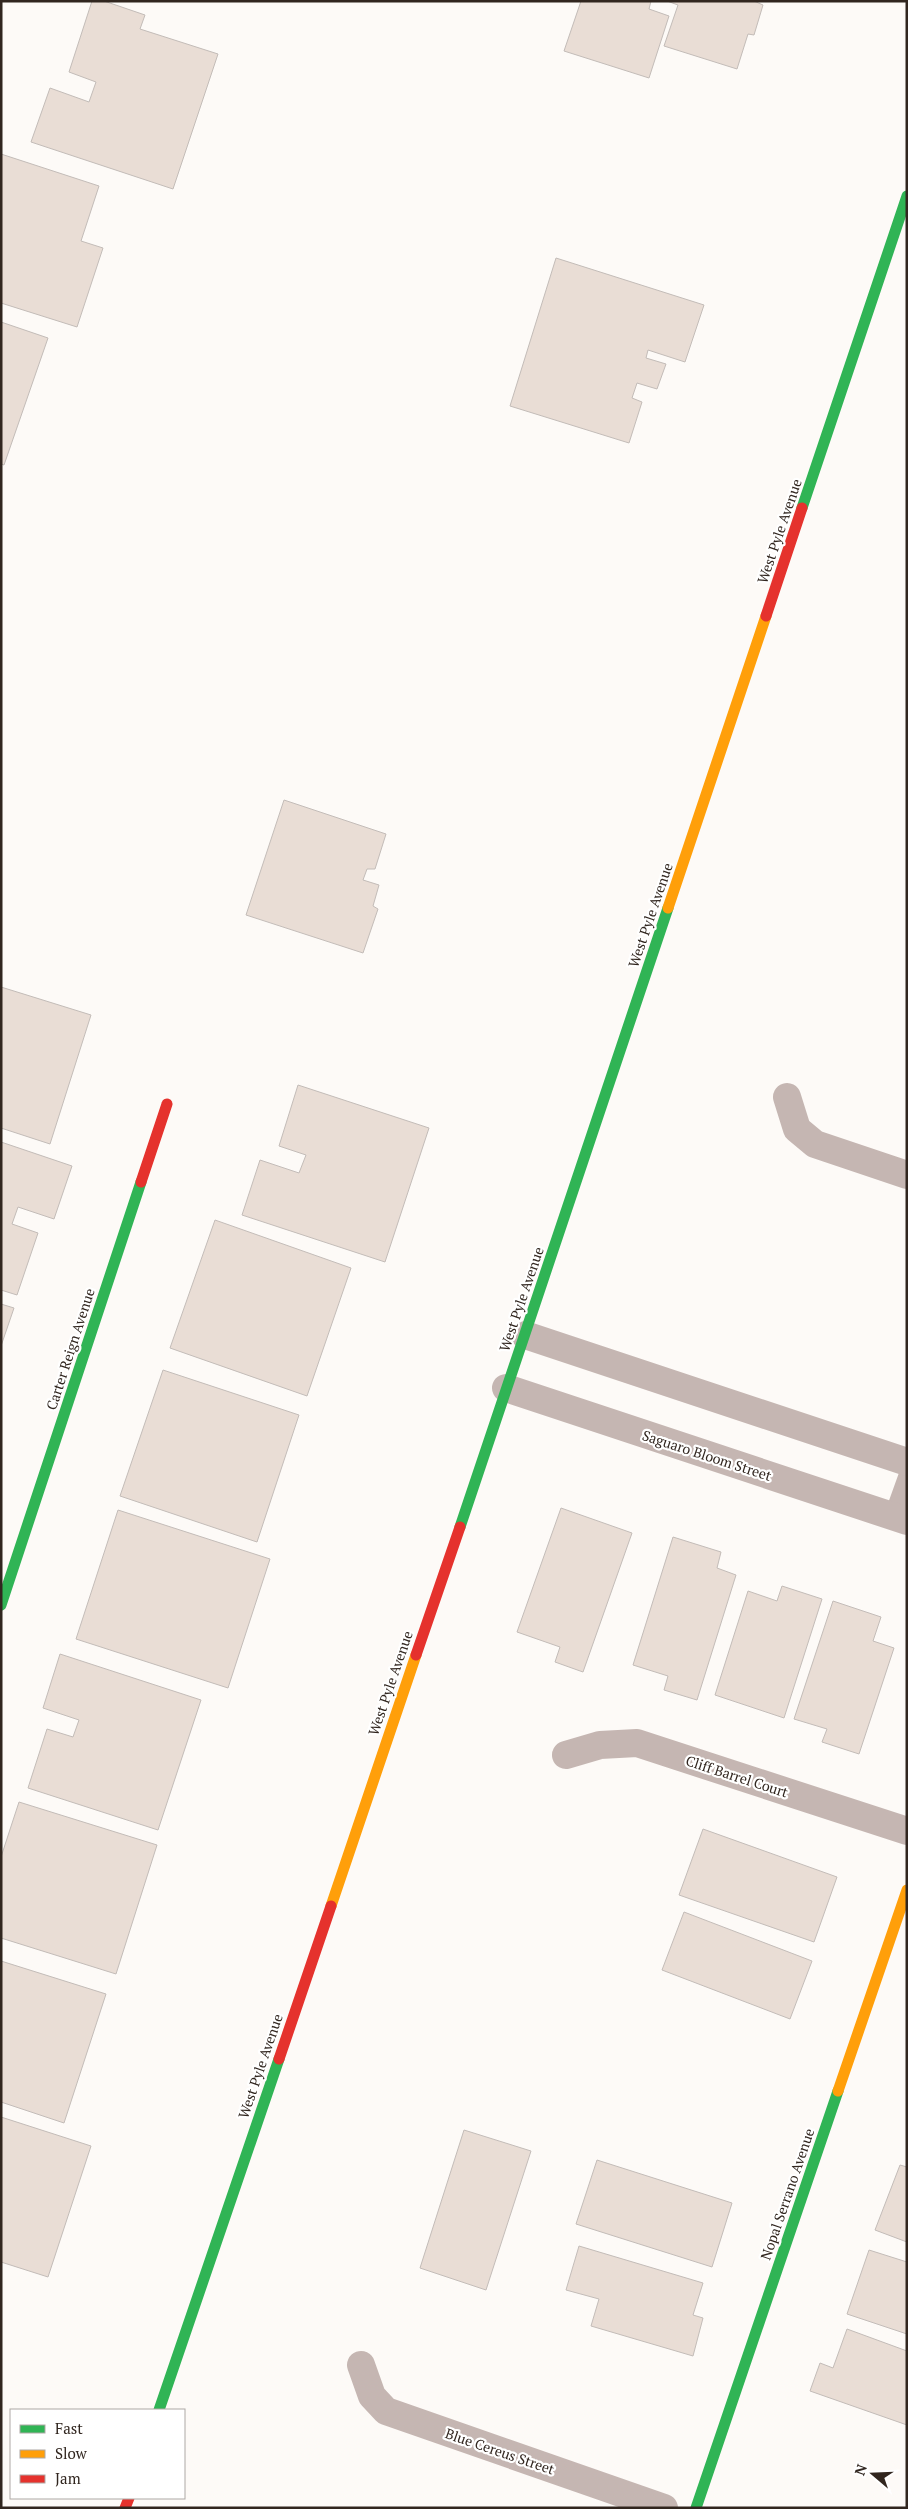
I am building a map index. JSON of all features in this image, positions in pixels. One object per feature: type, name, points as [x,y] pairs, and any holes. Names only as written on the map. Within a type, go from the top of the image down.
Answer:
[{"type":"street","name":"West Pyle Avenue","points":[[159,2409],[524,1336],[907,196]]},
{"type":"street","points":[[787,1097],[797,1128],[815,1144],[907,1175]]},
{"type":"street","name":"Carter Reign Avenue","points":[[1,1605],[167,1104]]},
{"type":"street","points":[[524,1336],[907,1462]]},
{"type":"street","name":"Saguaro Bloom Street","points":[[506,1388],[900,1518]]},
{"type":"street","name":"Cliff Barrel Court","points":[[566,1755],[600,1745],[637,1743],[907,1831]]},
{"type":"street","name":"Nopal Serrano Avenue","points":[[696,2508],[907,1890]]},
{"type":"street","name":"Blue Cereus Street","points":[[361,2365],[372,2396],[386,2411],[664,2508]]},
{"type":"lane","points":[[900,1518],[907,1477]]},
{"type":"building","points":[[92,1],[104,1],[145,15],[140,29],[218,54],[173,189],[31,142],[50,88],[89,102],[96,82],[69,72]]},
{"type":"building","points":[[581,1],[651,1],[649,9],[669,16],[649,78],[564,51]]},
{"type":"building","points":[[667,1],[754,1],[763,5],[754,35],[748,34],[737,69],[664,46],[678,5]]},
{"type":"building","points":[[1,154],[99,186],[81,241],[103,248],[77,327],[1,303]]},
{"type":"building","points":[[556,258],[704,305],[685,362],[648,350],[646,358],[666,364],[657,389],[637,383],[632,398],[642,402],[629,443],[510,406]]},
{"type":"building","points":[[1,322],[48,338],[4,465],[1,464]]},
{"type":"building","points":[[284,800],[386,834],[375,869],[367,869],[363,880],[379,885],[373,906],[378,909],[363,953],[246,915]]},
{"type":"building","points":[[1,987],[91,1015],[50,1144],[1,1128]]},
{"type":"building","points":[[298,1085],[429,1128],[385,1262],[242,1215],[260,1160],[299,1173],[306,1155],[279,1146]]},
{"type":"building","points":[[1,1142],[72,1166],[54,1219],[18,1207],[12,1224],[38,1233],[17,1295],[1,1290]]},
{"type":"building","points":[[215,1220],[351,1268],[307,1396],[170,1348]]},
{"type":"building","points":[[1,1304],[14,1308],[1,1346]]},
{"type":"building","points":[[163,1370],[299,1415],[257,1542],[120,1496]]},
{"type":"building","points":[[561,1508],[632,1533],[583,1672],[555,1662],[560,1647],[517,1632]]},
{"type":"building","points":[[118,1510],[270,1559],[228,1688],[76,1639]]},
{"type":"building","points":[[673,1537],[721,1552],[717,1568],[736,1575],[697,1700],[664,1690],[668,1676],[633,1665]]},
{"type":"building","points":[[782,1586],[822,1599],[784,1718],[715,1695],[748,1591],[777,1601]]},
{"type":"building","points":[[833,1601],[881,1617],[873,1641],[894,1648],[859,1754],[822,1742],[827,1729],[794,1719]]},
{"type":"building","points":[[60,1654],[201,1700],[158,1830],[28,1788],[47,1729],[73,1737],[79,1720],[43,1708]]},
{"type":"building","points":[[19,1802],[157,1845],[116,1974],[1,1938],[1,1857]]},
{"type":"building","points":[[703,1829],[837,1877],[814,1942],[679,1895]]},
{"type":"building","points":[[684,1912],[812,1961],[790,2019],[662,1970]]},
{"type":"building","points":[[1,1961],[106,1994],[64,2123],[1,2102]]},
{"type":"building","points":[[1,2117],[91,2146],[48,2277],[1,2262]]},
{"type":"building","points":[[464,2130],[531,2151],[486,2290],[420,2268]]},
{"type":"building","points":[[597,2160],[732,2203],[712,2267],[576,2224]]},
{"type":"building","points":[[900,2165],[907,2167],[907,2242],[875,2230]]},
{"type":"building","points":[[579,2246],[703,2283],[693,2315],[703,2318],[693,2356],[591,2326],[599,2299],[566,2290]]},
{"type":"building","points":[[869,2250],[907,2262],[907,2334],[847,2314]]},
{"type":"building","points":[[847,2329],[907,2351],[907,2425],[810,2391],[820,2363],[833,2368]]},
{"type":"traffic: fast","points":[[802,508],[907,196]]},
{"type":"traffic: fast","points":[[460,1527],[668,908]]},
{"type":"traffic: fast","points":[[1,1605],[141,1182]]},
{"type":"traffic: fast","points":[[159,2409],[279,2059]]},
{"type":"traffic: fast","points":[[696,2508],[838,2091]]},
{"type":"traffic: slow","points":[[668,908],[766,616]]},
{"type":"traffic: slow","points":[[331,1906],[416,1655]]},
{"type":"traffic: slow","points":[[838,2091],[907,1890]]},
{"type":"traffic: jam","points":[[766,616],[802,508]]},
{"type":"traffic: jam","points":[[141,1182],[167,1104]]},
{"type":"traffic: jam","points":[[416,1655],[460,1527]]},
{"type":"traffic: jam","points":[[279,2059],[331,1906]]},
{"type":"traffic: jam","points":[[125,2508],[129,2499]]}]
